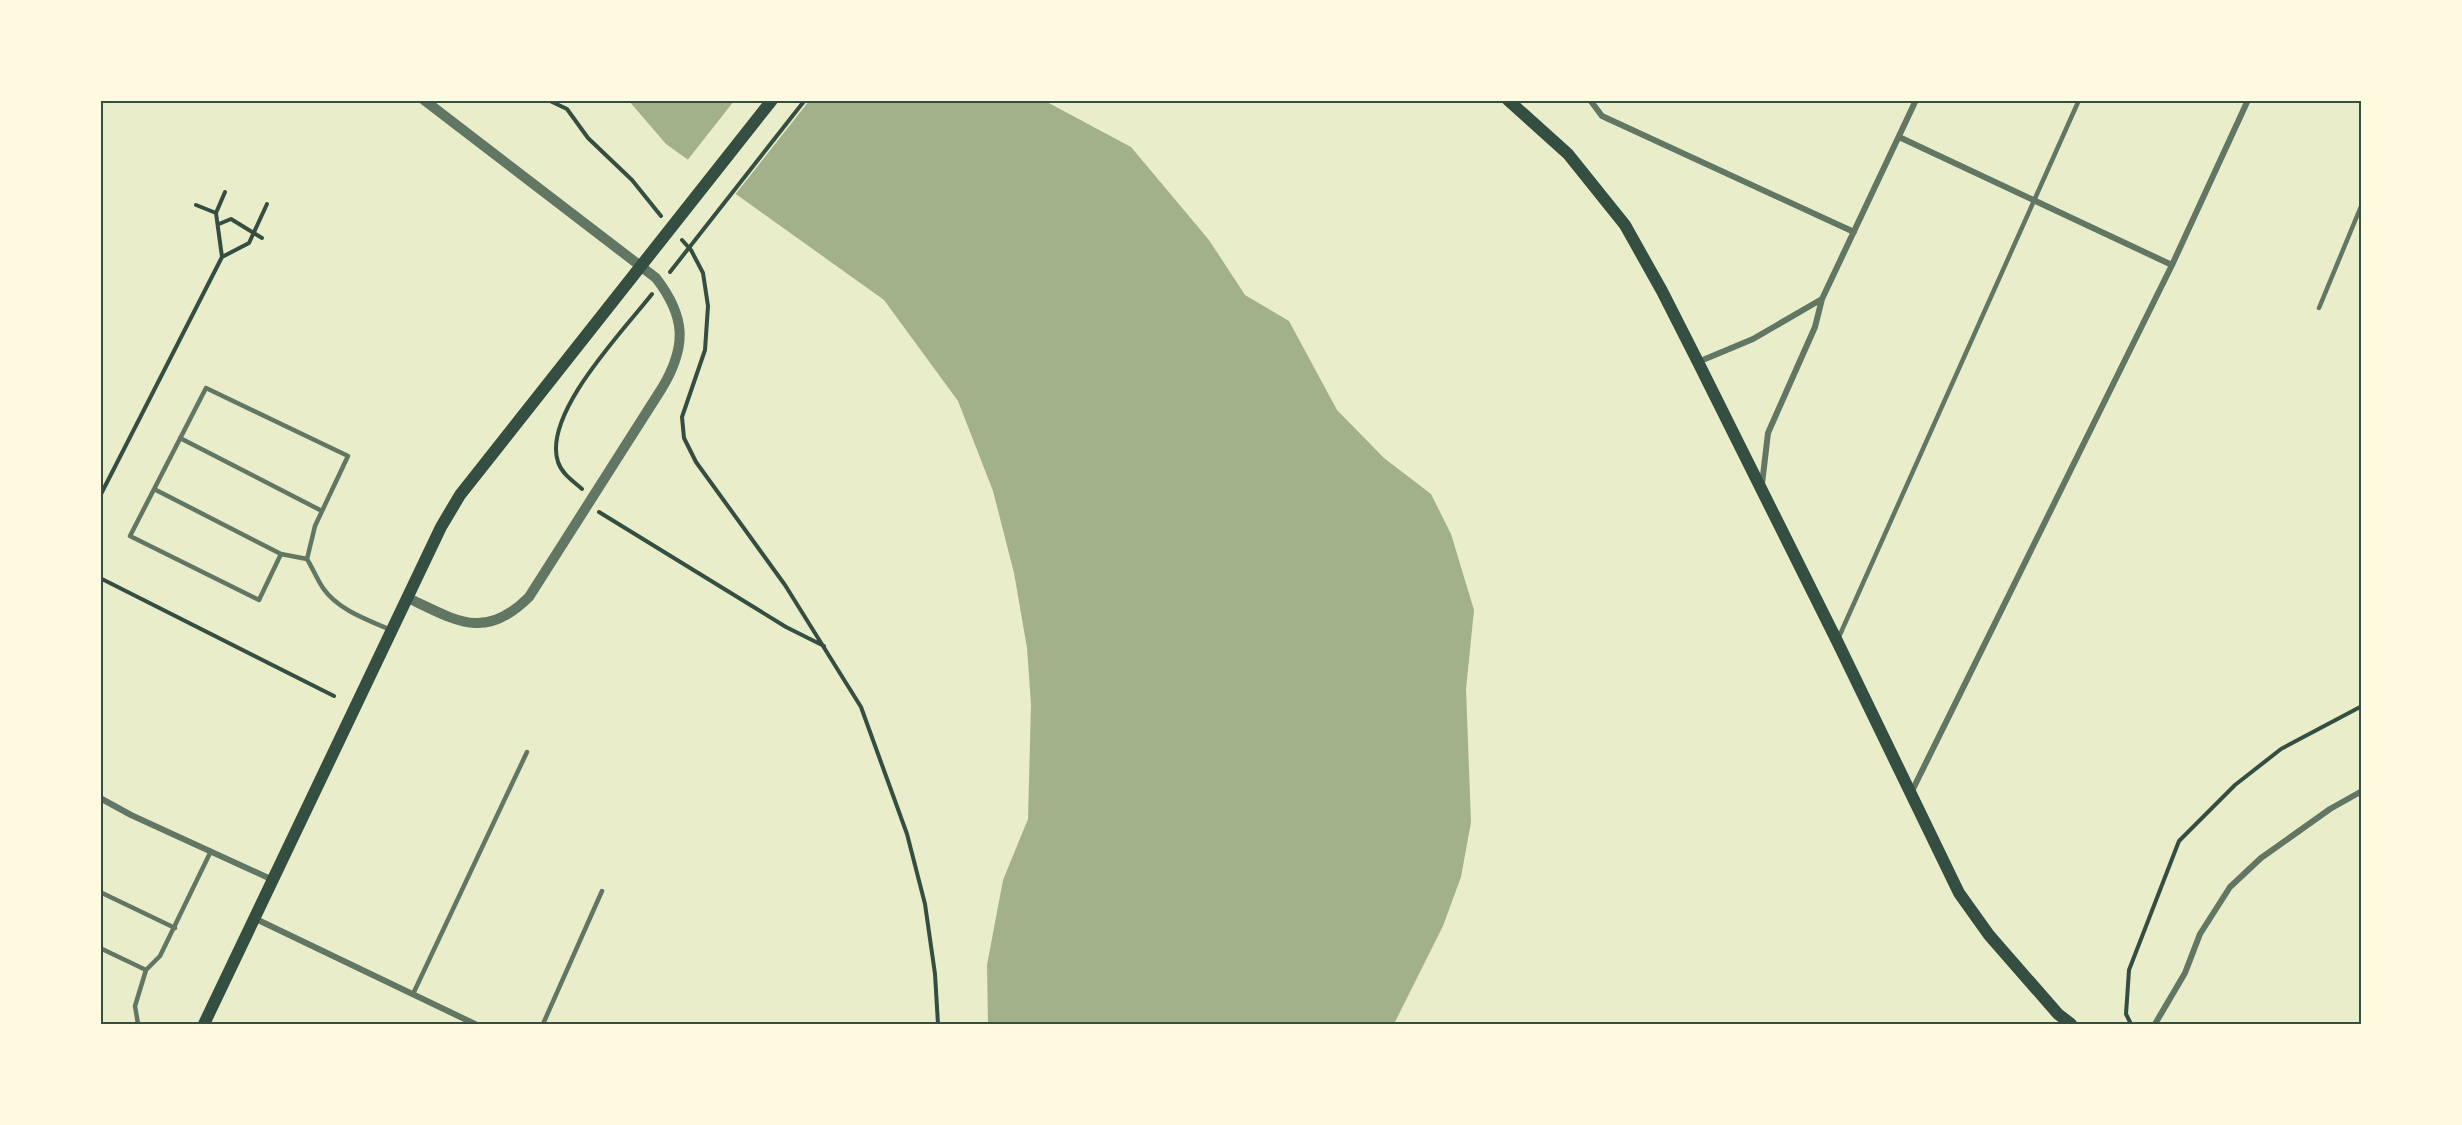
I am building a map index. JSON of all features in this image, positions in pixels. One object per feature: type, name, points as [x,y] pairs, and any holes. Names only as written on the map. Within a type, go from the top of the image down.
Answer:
[{"type":"main road","points":[[204,1024],[441,527],[460,495],[772,100]]},
{"type":"main road","points":[[1508,100],[1568,154],[1625,225],[1698,362],[1959,892],[1989,935],[2058,1014],[2071,1024]]},
{"type":"street","points":[[408,598],[453,618],[476,625],[496,622],[516,611],[530,597],[662,388],[676,360],[680,333],[677,310],[656,278],[424,100]]},
{"type":"street","points":[[1590,100],[1602,116],[1854,232]]},
{"type":"street","points":[[1761,488],[1768,433],[1815,327],[1822,299],[1916,100]]},
{"type":"street","points":[[1911,793],[2172,265],[2248,100]]},
{"type":"street","points":[[1899,137],[2172,265]]},
{"type":"street","points":[[1698,362],[1753,339],[1822,299]]},
{"type":"street","points":[[2155,1024],[2185,973],[2200,934],[2230,887],[2261,858],[2361,791]]},
{"type":"street","points":[[100,798],[131,815],[274,881]]},
{"type":"street","points":[[256,919],[475,1024]]},
{"type":"lane","points":[[1837,641],[2079,100]]},
{"type":"lane","points":[[2319,308],[2361,204]]},
{"type":"lane","points":[[281,554],[259,600],[130,536],[206,388],[348,456],[322,511],[309,547],[307,560],[323,589],[337,602],[351,612],[393,631]]},
{"type":"lane","points":[[180,438],[322,511]]},
{"type":"lane","points":[[154,489],[281,554],[307,560]]},
{"type":"lane","points":[[413,994],[527,752]]},
{"type":"lane","points":[[138,1024],[135,1006],[146,969],[160,956],[211,852]]},
{"type":"lane","points":[[543,1024],[602,891]]},
{"type":"lane","points":[[100,892],[175,928]]},
{"type":"lane","points":[[100,948],[146,969]]},
{"type":"path","points":[[668,274],[805,100]]},
{"type":"path","points":[[100,496],[222,256],[216,213],[225,192]]},
{"type":"path","points":[[222,256],[249,243],[267,204]]},
{"type":"path","points":[[196,205],[216,213]]},
{"type":"path","points":[[219,224],[231,219],[262,238]]},
{"type":"path","points":[[582,489],[563,472],[558,462],[555,448],[560,426],[580,384],[654,292]]},
{"type":"path","points":[[684,438],[696,462],[785,585],[861,707],[907,834],[925,904],[935,974],[938,1024]]},
{"type":"path","points":[[600,513],[786,627],[825,647]]},
{"type":"path","points":[[100,578],[334,696]]},
{"type":"path","points":[[2131,1024],[2126,1014],[2129,970],[2179,841],[2235,785],[2281,749],[2361,706]]},
{"type":"shaded area","points":[[629,101],[1045,101],[1131,147],[1209,240],[1245,295],[1289,321],[1337,410],[1384,458],[1431,494],[1451,534],[1474,610],[1466,689],[1471,822],[1461,877],[1443,926],[1394,1024],[988,1024],[987,965],[1003,880],[1028,819],[1031,704],[1027,648],[1014,573],[993,491],[958,401],[884,300],[666,144]]},
{"type":"pier","points":[[734,101],[809,101],[734,196],[686,162]]}]
